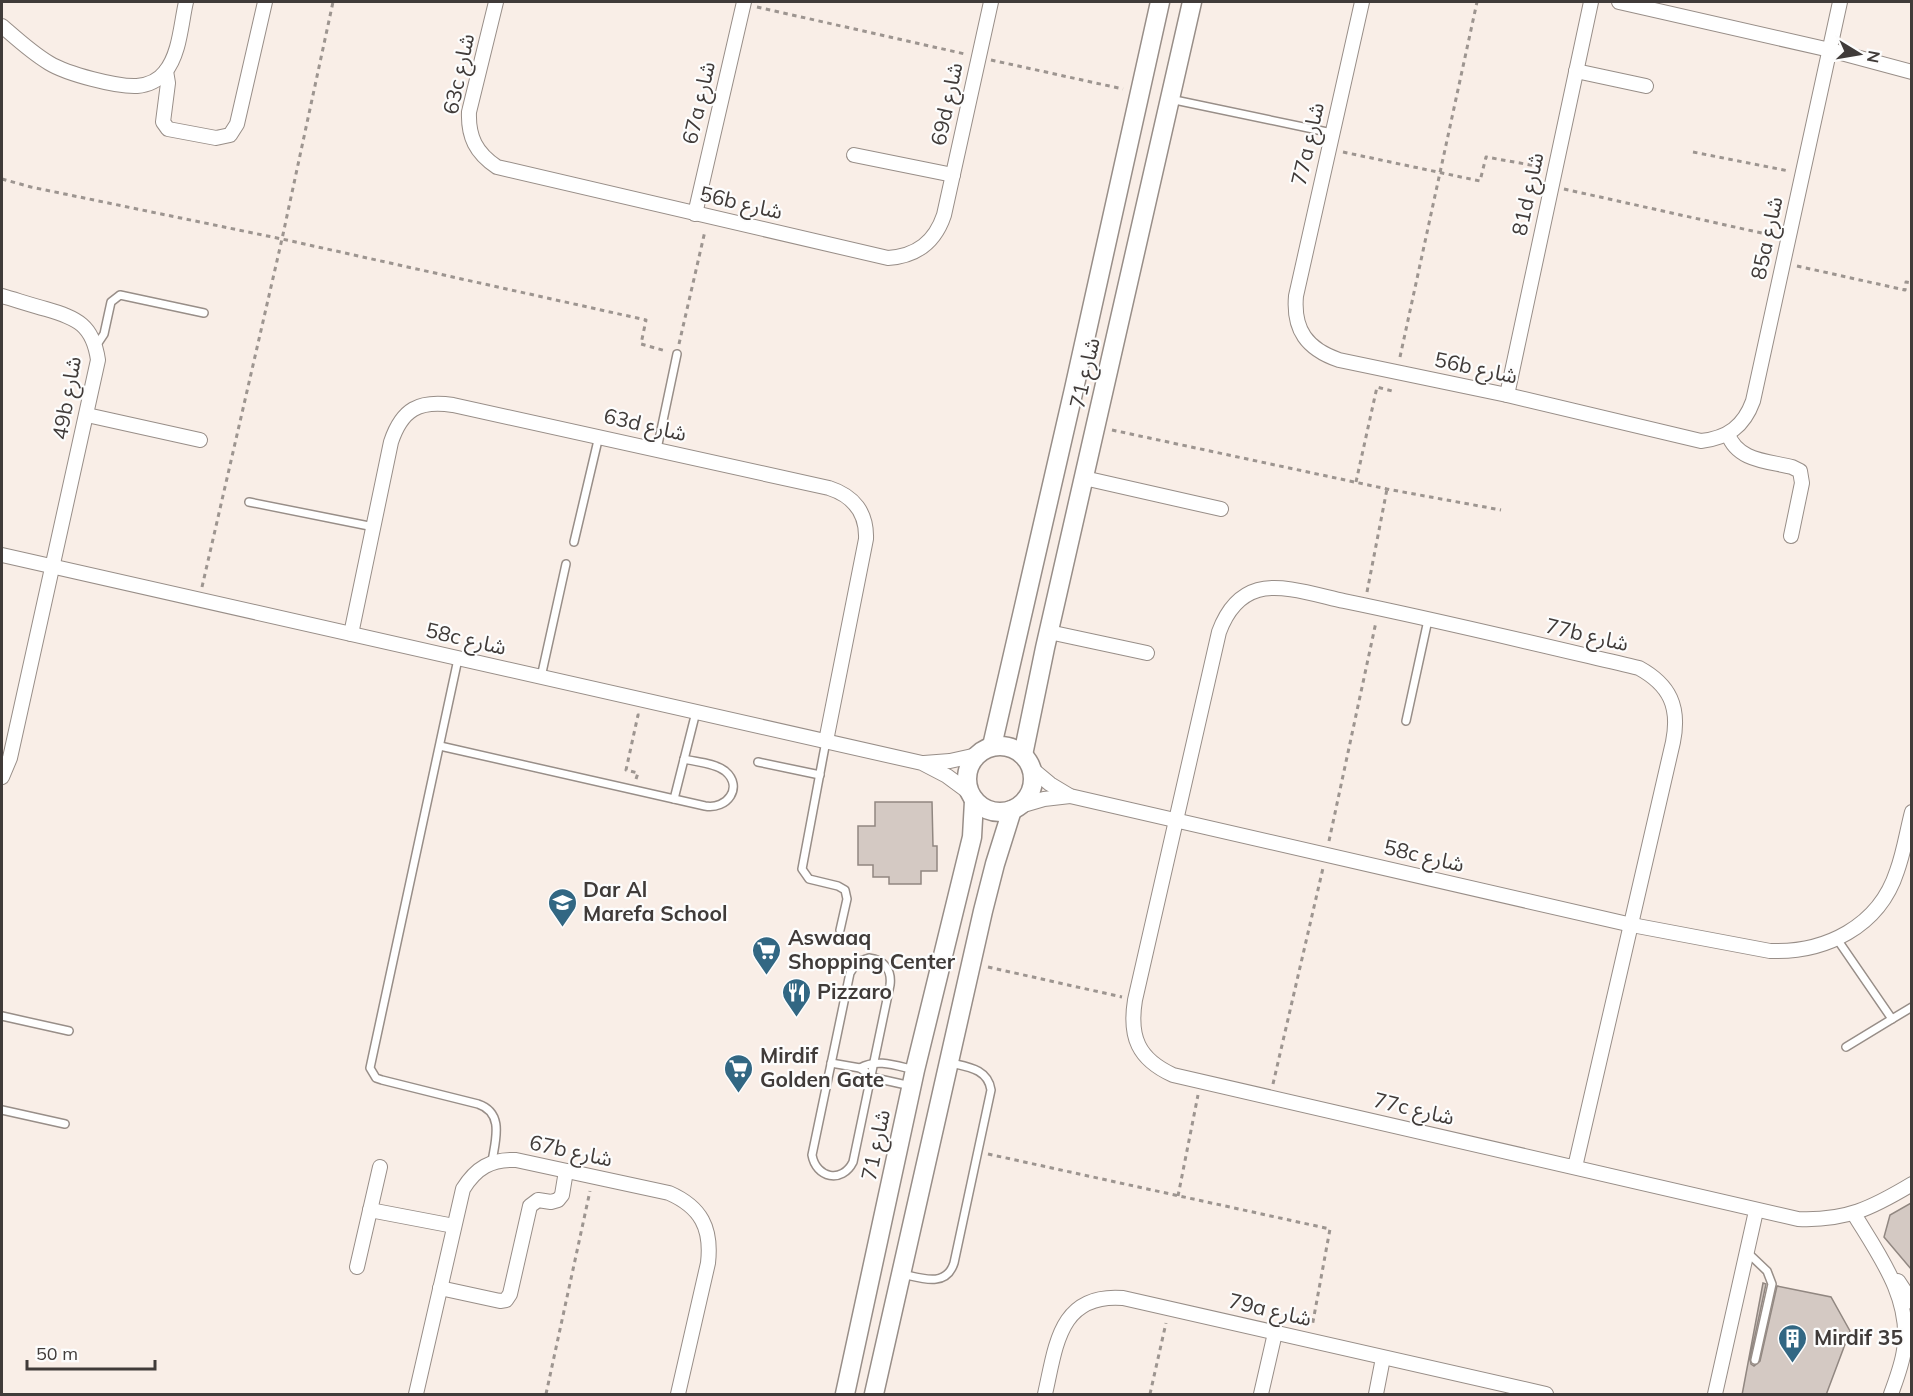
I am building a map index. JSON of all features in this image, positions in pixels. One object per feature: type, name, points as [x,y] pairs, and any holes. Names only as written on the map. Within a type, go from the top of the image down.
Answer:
[{"type":"street","points":[[2,26],[50,64],[81,76],[136,86],[158,79],[166,71],[175,51],[186,2]]},
{"type":"street","points":[[166,71],[168,83],[163,122],[165,126],[168,129],[216,138],[230,135],[237,124],[265,2]]},
{"type":"street","name":"63c شارع","points":[[496,2],[470,112],[469,125],[471,138],[477,150],[496,167],[509,171]]},
{"type":"street","name":"69d شارع","points":[[944,215],[991,2]]},
{"type":"street","name":"شارع 71","points":[[985,751],[1074,389],[1160,2]]},
{"type":"street","name":"شارع 71","points":[[1028,762],[1049,632],[1192,2]]},
{"type":"street","name":"77a شارع","points":[[1296,296],[1362,2]]},
{"type":"street","name":"81d شارع","points":[[1507,395],[1591,2]]},
{"type":"street","points":[[1619,2],[1830,50],[1911,72]]},
{"type":"street","name":"85a شارع","points":[[1728,434],[1748,414],[1753,401],[1840,2]]},
{"type":"street","name":"67a شارع","points":[[702,216],[743,3]]},
{"type":"street","points":[[1576,71],[1646,86]]},
{"type":"street","points":[[854,155],[953,175]]},
{"type":"street","name":"56b شارع","points":[[509,171],[888,258],[901,257],[924,247],[937,232],[944,215]]},
{"type":"street","name":"49b شارع","points":[[2,296],[70,316],[81,323],[90,333],[96,346],[98,360],[10,758],[2,777]]},
{"type":"street","name":"56b شارع","points":[[1296,296],[1295,310],[1304,337],[1326,355],[1339,360],[1507,395],[1701,441],[1728,434]]},
{"type":"street","name":"63d شارع","points":[[351,634],[395,431],[408,412],[430,403],[453,405],[657,449],[829,488],[850,497],[864,516],[866,539],[826,741]]},
{"type":"street","points":[[87,415],[200,440]]},
{"type":"street","points":[[1728,434],[1734,447],[1745,456],[1800,471],[1802,483],[1791,536]]},
{"type":"street","points":[[1084,478],[1221,508]]},
{"type":"street","name":"58c شارع","points":[[2,555],[922,763],[947,776],[972,797]]},
{"type":"street","name":"77b شارع","points":[[1176,820],[1224,618],[1233,606],[1258,590],[1272,588],[1364,605],[1639,668],[1652,675],[1663,685],[1671,698],[1676,712],[1676,727],[1575,1167]]},
{"type":"street","points":[[1049,632],[1147,653]]},
{"type":"street","points":[[874,1395],[994,864],[1016,808],[1030,793],[1034,777],[1028,762],[1009,747],[985,751],[972,761],[967,777],[972,797],[988,810],[996,812],[1016,808]]},
{"type":"street","name":"58c شارع","points":[[922,763],[950,761],[985,751]]},
{"type":"street","name":"58c شارع","points":[[1028,762],[1050,784],[1070,796],[1632,925],[1770,951],[1790,952],[1810,949],[1837,939],[1863,922],[1888,891],[1897,872],[1911,812]]},
{"type":"street","name":"58c شارع","points":[[1016,808],[1044,799],[1070,796]]},
{"type":"street","name":"شارع 71","points":[[845,1395],[913,1078],[972,837],[972,797]]},
{"type":"street","name":"77c شارع","points":[[1176,820],[1133,1016],[1138,1046],[1147,1059],[1159,1069],[1173,1075],[1798,1219],[1817,1220],[1854,1214],[1883,1202],[1911,1184]]},
{"type":"street","name":"67b شارع","points":[[492,1162],[516,1160],[669,1193],[694,1208],[703,1220],[710,1249],[678,1395]]},
{"type":"street","points":[[416,1395],[463,1189],[480,1168],[492,1162]]},
{"type":"street","points":[[357,1267],[380,1167]]},
{"type":"street","points":[[440,1288],[500,1301],[506,1300],[510,1294],[530,1206],[538,1200],[551,1202],[558,1200],[562,1195],[567,1171]]},
{"type":"street","points":[[370,1210],[454,1226]]},
{"type":"street","points":[[1715,1395],[1756,1210]]},
{"type":"street","points":[[1854,1214],[1885,1266],[1899,1297],[1905,1323],[1904,1351],[1893,1392]]},
{"type":"street","points":[[1885,1266],[1905,1289],[1911,1302]]},
{"type":"street","name":"79a شارع","points":[[1045,1395],[1059,1336],[1066,1321],[1077,1309],[1091,1301],[1107,1297],[1123,1298],[1546,1395]]},
{"type":"street","points":[[1262,1395],[1275,1333]]},
{"type":"street","points":[[1893,1392],[1911,1356]]},
{"type":"street","points":[[1376,1395],[1383,1358]]},
{"type":"lane","points":[[1170,99],[1332,133]]},
{"type":"lane","points":[[96,346],[104,334],[111,302],[120,295],[204,313]]},
{"type":"lane","points":[[657,449],[677,354]]},
{"type":"lane","points":[[574,542],[599,436]]},
{"type":"lane","points":[[249,502],[374,527]]},
{"type":"lane","points":[[542,677],[566,564]]},
{"type":"lane","points":[[1406,721],[1428,620]]},
{"type":"lane","points":[[459,659],[370,1068],[376,1078],[478,1104],[491,1111],[497,1124],[492,1162]]},
{"type":"lane","points":[[674,799],[696,712]]},
{"type":"lane","points":[[826,741],[802,869],[809,879],[845,890],[847,899],[840,930]]},
{"type":"lane","points":[[440,746],[712,807],[725,802],[732,791],[730,777],[725,771],[684,759]]},
{"type":"lane","points":[[758,762],[820,774]]},
{"type":"lane","points":[[1837,939],[1892,1019]]},
{"type":"lane","points":[[869,958],[882,962],[890,972],[891,979],[872,1062],[853,1162],[850,1168],[839,1176],[826,1176],[816,1168],[812,1155],[850,973],[857,962],[869,958]]},
{"type":"lane","points":[[1846,1047],[1911,1007]]},
{"type":"lane","points":[[2,1016],[69,1031]]},
{"type":"lane","points":[[860,1068],[872,1062],[913,1078]]},
{"type":"lane","points":[[831,1063],[860,1068],[870,1076],[913,1078]]},
{"type":"lane","points":[[902,1274],[936,1280],[942,1279],[952,1270],[990,1096],[990,1083],[987,1077],[976,1069],[949,1063]]},
{"type":"lane","points":[[2,1110],[65,1124]]},
{"type":"lane","points":[[1747,1252],[1767,1271],[1772,1284],[1755,1360]]},
{"type":"path","points":[[199,600],[282,239],[333,2]]},
{"type":"path","points":[[1356,482],[1377,387],[1392,391],[1477,2]]},
{"type":"path","points":[[743,3],[1139,93]]},
{"type":"path","points":[[1329,149],[1480,181],[1486,157],[1555,170]]},
{"type":"path","points":[[1693,152],[1802,174]]},
{"type":"path","points":[[2,179],[31,188],[282,239],[646,320],[641,344],[677,354],[702,216]]},
{"type":"path","points":[[1552,186],[1788,238]]},
{"type":"path","points":[[1783,263],[1905,290],[1906,282],[1911,283]]},
{"type":"path","points":[[1096,426],[1387,489],[1501,510]]},
{"type":"path","points":[[1364,605],[1387,489]]},
{"type":"path","points":[[634,790],[638,773],[626,770],[638,715],[645,716],[649,701]]},
{"type":"path","points":[[972,963],[1135,1000]]},
{"type":"path","points":[[1178,1196],[1200,1081]]},
{"type":"path","points":[[978,1152],[1330,1229],[1310,1341]]},
{"type":"path","points":[[546,1395],[593,1177]]},
{"type":"path","points":[[1150,1395],[1169,1309]]},
{"type":"building","points":[[875,802],[932,802],[933,846],[937,846],[937,871],[921,871],[921,884],[889,884],[889,877],[873,877],[873,865],[858,865],[858,826],[875,826]]},
{"type":"building","points":[[1911,1203],[1911,1269],[1884,1237],[1890,1215]]},
{"type":"building","name":"Mirdif 35","points":[[1763,1283],[1766,1284],[1750,1359],[1754,1366],[1760,1361],[1777,1286],[1831,1297],[1850,1331],[1826,1395],[1742,1395]]},
{"type":"place","name":"Dar Al Marefa School","points":[[562,928]]},
{"type":"place","name":"Aswaaq Shopping Center","points":[[767,976]]},
{"type":"place","name":"Pizzaro","points":[[796,1018]]},
{"type":"place","name":"Mirdif Golden Gate","points":[[739,1094]]},
{"type":"place","name":"Mirdif 35","points":[[1793,1364]]}]
